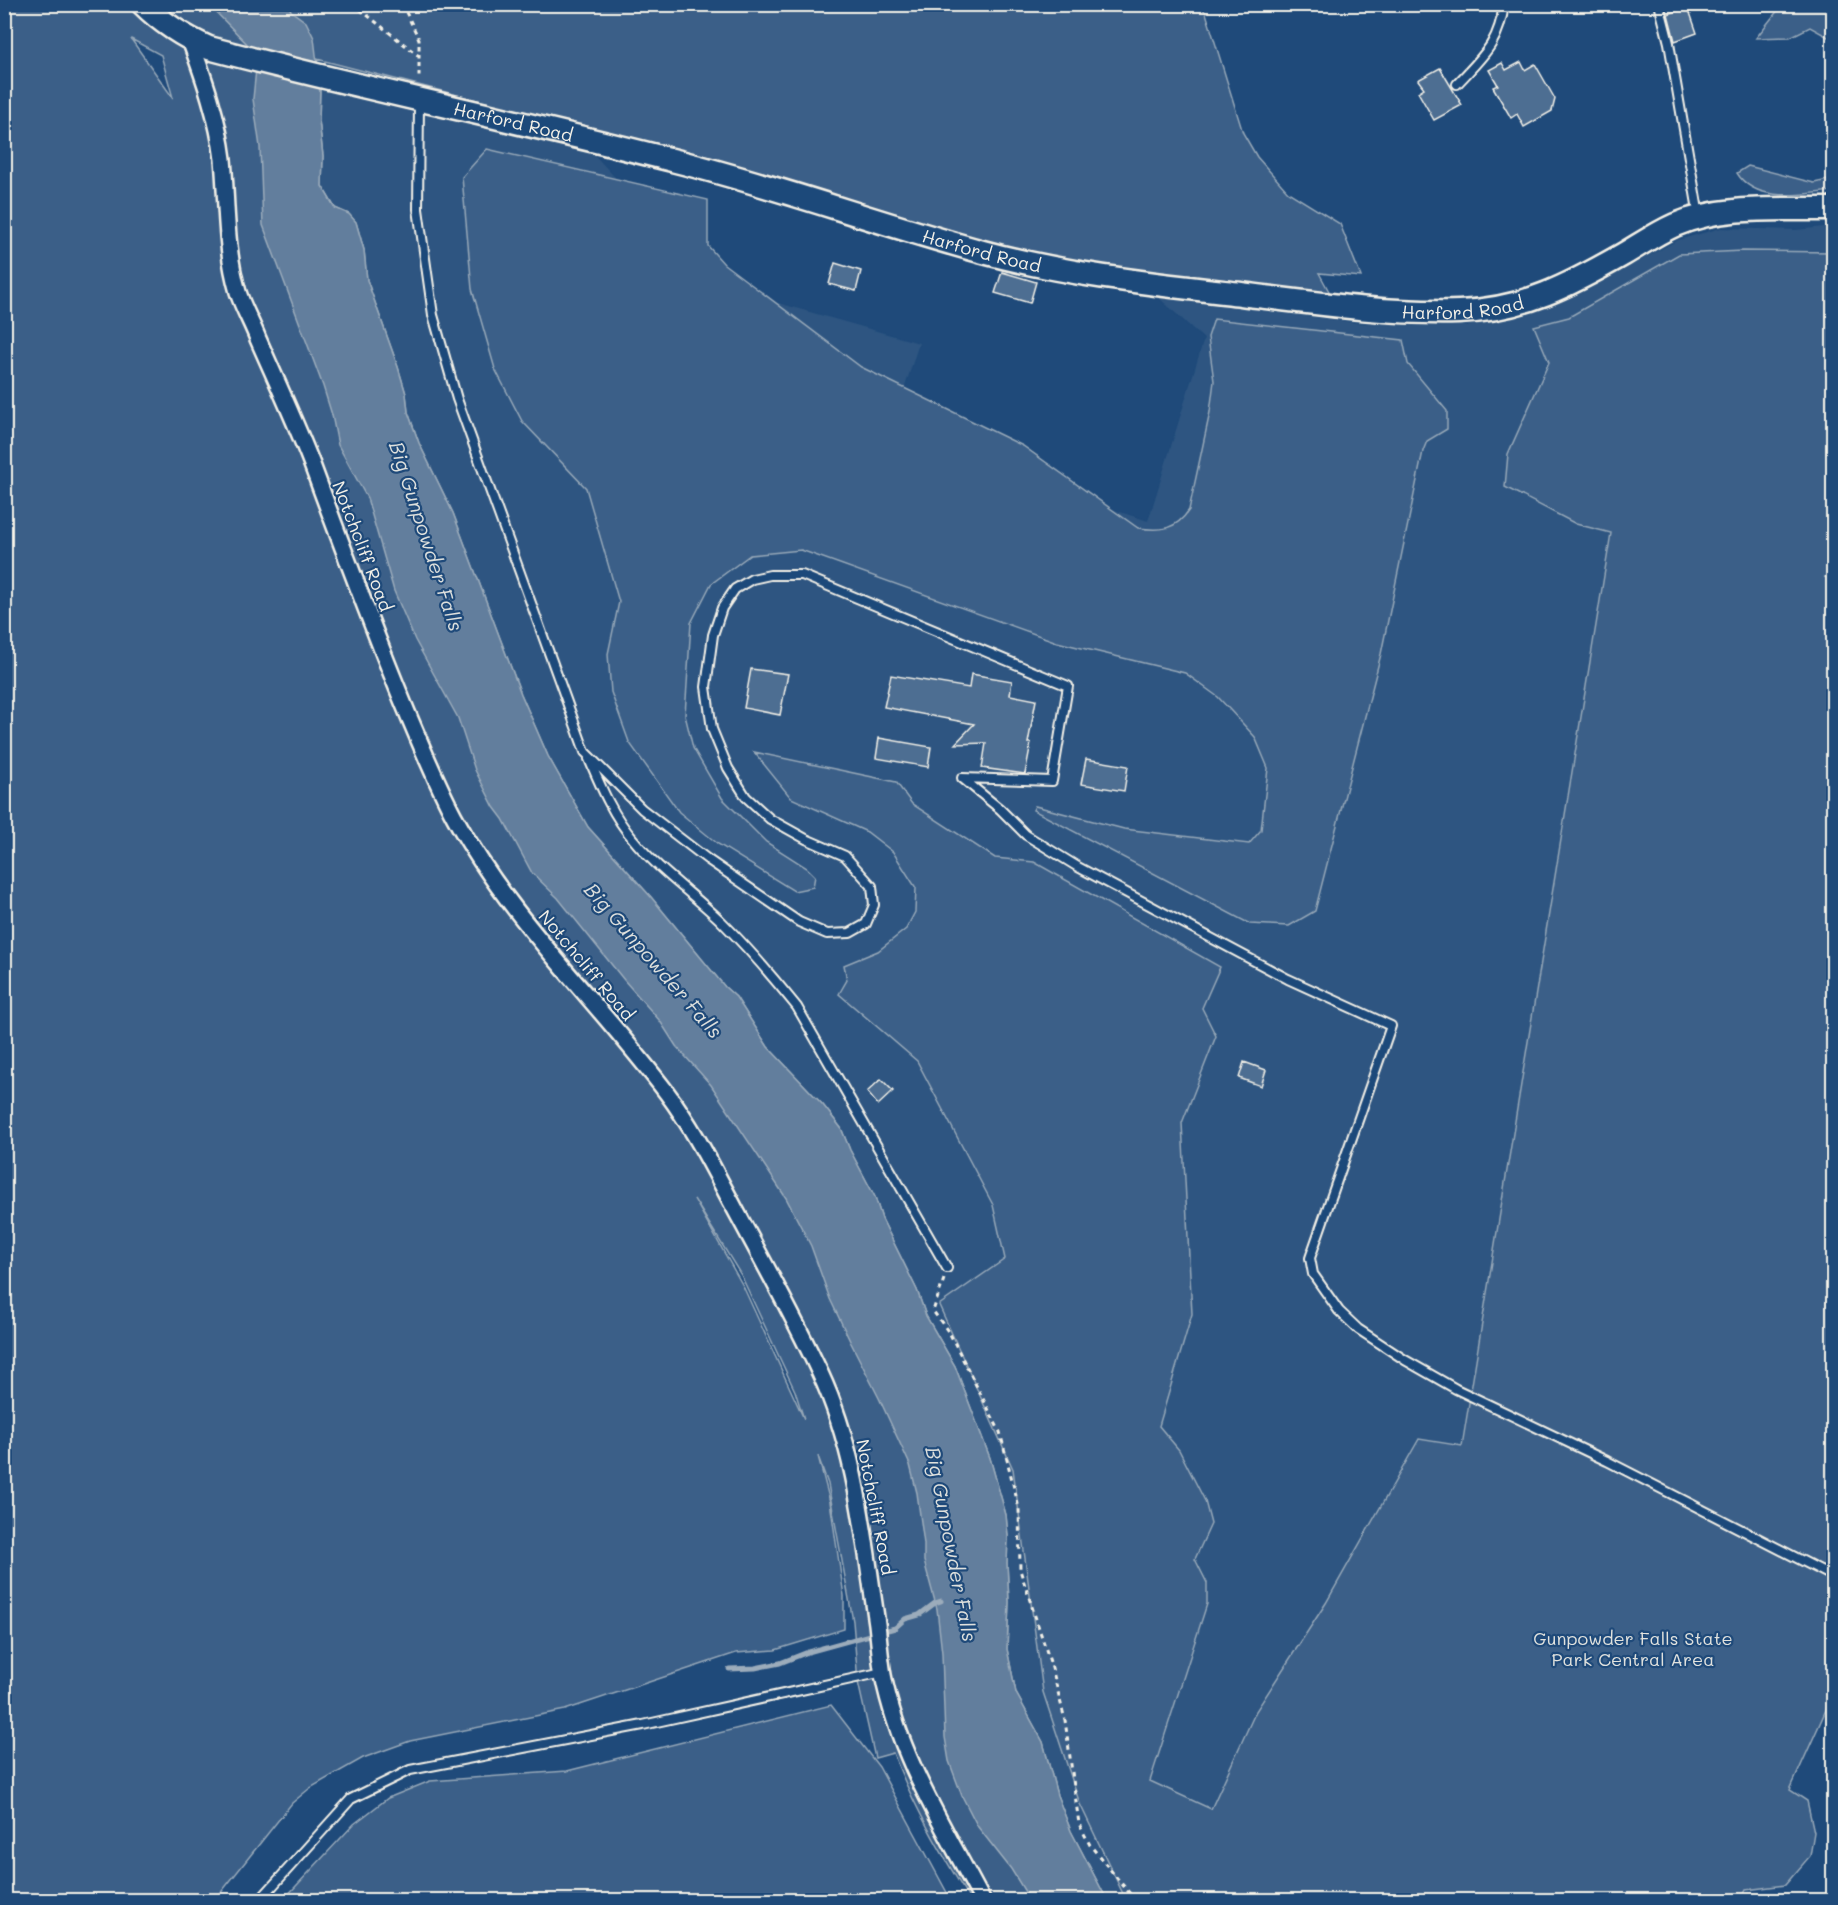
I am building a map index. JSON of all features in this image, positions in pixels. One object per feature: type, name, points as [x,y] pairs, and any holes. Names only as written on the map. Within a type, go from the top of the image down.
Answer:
[{"type":"main road","name":"Harford Road","points":[[143,4],[166,25],[190,40],[209,48],[679,161],[983,252],[1112,279],[1382,309],[1466,312],[1522,303],[1549,294],[1676,225],[1700,218],[1728,212],[1833,209]]},
{"type":"street","name":"Notchcliff Road","points":[[190,40],[217,128],[222,156],[228,240],[239,295],[305,447],[393,678],[435,778],[476,854],[507,898],[671,1098],[697,1138],[786,1303],[823,1379],[849,1456],[859,1501],[883,1672],[892,1712],[921,1786],[982,1900]]},
{"type":"lane","points":[[1457,84],[1495,41],[1501,28],[1504,4]]},
{"type":"lane","points":[[1659,4],[1669,43],[1700,218]]},
{"type":"lane","points":[[419,98],[418,209],[433,315],[457,399],[585,752],[609,804],[633,839],[770,972],[797,1007],[947,1268]]},
{"type":"lane","points":[[585,752],[642,809],[707,859],[799,922],[827,934],[850,933],[866,924],[874,905],[872,886],[845,856],[806,839],[770,819],[746,797],[728,768],[712,729],[706,687],[712,635],[722,608],[735,589],[752,579],[770,575],[802,575],[1068,686],[1052,781],[962,778],[1000,809],[1026,835],[1078,867],[1288,979],[1391,1026],[1310,1258],[1313,1274],[1339,1311],[1379,1345],[1456,1389],[1607,1461],[1833,1577]]},
{"type":"lane","points":[[261,1900],[351,1799],[410,1770],[643,1725],[883,1672]]},
{"type":"path","points":[[353,4],[419,56]]},
{"type":"path","points":[[402,4],[419,39],[419,98]]},
{"type":"path","points":[[947,1268],[933,1311],[950,1334],[1000,1432],[1020,1508],[1020,1570],[1052,1668],[1065,1720],[1078,1824],[1090,1845],[1135,1900]]},
{"type":"shaded area","points":[[320,88],[589,149],[714,285],[919,343],[889,437],[1148,521],[1204,339],[1158,297],[1360,323],[1466,326],[1530,314],[1607,278],[1678,240],[1721,228],[1796,230],[1833,226],[1833,580],[1611,532],[1388,1900],[1107,1900],[1071,1831],[1036,1728],[1016,1693],[1007,1649],[1009,1602],[1006,1515],[998,1481],[955,1366],[926,1316],[917,1290],[882,1219],[875,1197],[849,1150],[841,1128],[823,1105],[768,1047],[736,997],[588,827],[548,756],[521,694],[453,513],[419,443],[408,412],[406,394],[398,367],[372,297],[366,266],[349,214],[335,208],[322,186]]},
{"type":"green space","points":[[5,5],[1200,5],[1206,13],[1243,133],[1257,157],[1288,192],[1340,224],[1361,277],[1319,273],[1331,295],[1168,276],[1030,255],[679,152],[317,59],[323,156],[322,186],[335,208],[349,214],[356,222],[364,250],[367,280],[398,367],[406,394],[408,412],[419,443],[453,513],[521,694],[548,756],[588,827],[736,997],[768,1047],[823,1105],[841,1128],[875,1197],[882,1219],[917,1290],[926,1316],[955,1366],[990,1458],[1006,1515],[1009,1602],[1007,1649],[1016,1693],[1043,1742],[1057,1795],[1071,1831],[1107,1900],[970,1900],[928,1828],[893,1753],[875,1758],[858,1682],[853,1621],[828,1484],[818,1456],[830,1502],[844,1596],[844,1629],[775,1650],[736,1653],[565,1710],[410,1741],[363,1758],[310,1788],[292,1803],[215,1900],[5,1900]],"holes":[[[131,39],[161,55],[173,98]],[[694,1199],[741,1275],[795,1391],[804,1419],[743,1286]]]},
{"type":"green space","points":[[1782,5],[1833,5],[1833,49],[1830,38],[1810,27],[1790,37],[1756,38]]},
{"type":"green space","points":[[487,149],[708,200],[708,246],[724,264],[861,367],[1023,446],[1138,528],[1167,528],[1179,522],[1189,510],[1210,412],[1214,381],[1208,337],[1214,319],[1403,340],[1408,364],[1447,411],[1447,429],[1427,441],[1423,451],[1381,654],[1315,911],[1289,926],[1250,924],[1033,810],[1035,806],[1124,829],[1249,844],[1261,830],[1268,768],[1255,737],[1218,697],[1185,673],[1057,642],[801,550],[750,555],[711,584],[691,623],[685,715],[693,748],[722,798],[766,842],[807,868],[815,876],[813,887],[794,891],[718,844],[679,812],[629,742],[611,692],[608,654],[619,602],[586,488],[522,421],[495,369],[472,289],[462,177]]},
{"type":"green space","points":[[1748,166],[1814,183],[1833,179],[1833,191],[1794,195],[1768,193],[1745,183],[1737,173]]},
{"type":"green space","name":"Gunpowder Falls State Park Central Area","points":[[1743,251],[1833,252],[1834,577],[1824,577],[1834,580],[1834,1692],[1790,1790],[1807,1801],[1814,1832],[1810,1856],[1785,1885],[1746,1890],[1741,1900],[1126,1900],[1080,1804],[1043,1692],[1013,1469],[939,1305],[1005,1259],[993,1205],[917,1061],[839,994],[847,980],[844,965],[878,951],[906,929],[915,912],[916,888],[893,852],[867,832],[791,798],[754,752],[896,782],[912,804],[995,858],[1034,862],[1220,967],[1202,1008],[1216,1036],[1182,1123],[1192,1314],[1159,1426],[1179,1450],[1205,1501],[1211,1524],[1195,1559],[1207,1583],[1207,1604],[1150,1781],[1211,1809],[1256,1711],[1326,1603],[1419,1439],[1462,1446],[1611,533],[1576,524],[1505,487],[1508,454],[1549,362],[1534,326],[1569,317],[1679,254]]},
{"type":"green space","points":[[831,1705],[879,1767],[951,1900],[283,1900],[354,1824],[388,1798],[430,1781],[567,1771]]},
{"type":"water","name":"Big Gunpowder Falls","points":[[209,5],[289,5],[291,11],[306,22],[314,38],[320,88],[322,186],[335,208],[349,214],[356,222],[364,250],[367,280],[398,367],[406,394],[408,412],[419,443],[453,513],[521,694],[548,756],[588,827],[736,997],[768,1047],[823,1105],[841,1128],[875,1197],[882,1219],[917,1290],[926,1316],[955,1366],[990,1458],[1006,1515],[1009,1602],[1007,1649],[1016,1693],[1043,1742],[1057,1795],[1071,1831],[1107,1900],[1030,1900],[1011,1869],[978,1827],[962,1796],[949,1761],[945,1737],[942,1653],[937,1609],[924,1561],[917,1493],[910,1465],[830,1299],[811,1246],[786,1198],[711,1085],[676,1046],[660,1021],[558,898],[532,873],[475,770],[458,718],[415,640],[394,591],[367,498],[338,445],[323,386],[263,225],[260,147],[253,99],[256,69],[251,48]]},
{"type":"building","points":[[1688,7],[1697,33],[1675,41],[1668,14]]},
{"type":"building","points":[[1521,62],[1525,70],[1535,64],[1555,99],[1552,111],[1524,127],[1517,114],[1511,118],[1493,87],[1498,85],[1489,70],[1502,63],[1506,70]]},
{"type":"building","points":[[1440,68],[1462,105],[1434,120],[1418,92],[1424,88],[1418,80]]},
{"type":"building","points":[[835,263],[861,271],[856,291],[829,284]]},
{"type":"building","points":[[1002,272],[1036,282],[1030,303],[995,293]]},
{"type":"building","points":[[751,669],[788,674],[780,715],[744,708]]},
{"type":"building","points":[[971,674],[1012,681],[1010,695],[1036,700],[1025,774],[982,768],[986,743],[955,744],[974,724],[884,707],[891,675],[969,688]]},
{"type":"building","points":[[879,738],[931,747],[928,767],[876,758]]},
{"type":"building","points":[[1086,759],[1128,766],[1124,791],[1081,784]]},
{"type":"building","points":[[1244,1062],[1266,1070],[1261,1086],[1239,1078]]},
{"type":"building","points":[[881,1079],[893,1091],[878,1105],[867,1092]]},
{"type":"waterway","name":"Big Gunpowder Falls","points":[[729,1669],[755,1668],[780,1663],[808,1652],[895,1628],[905,1619],[919,1615],[941,1601]]}]
